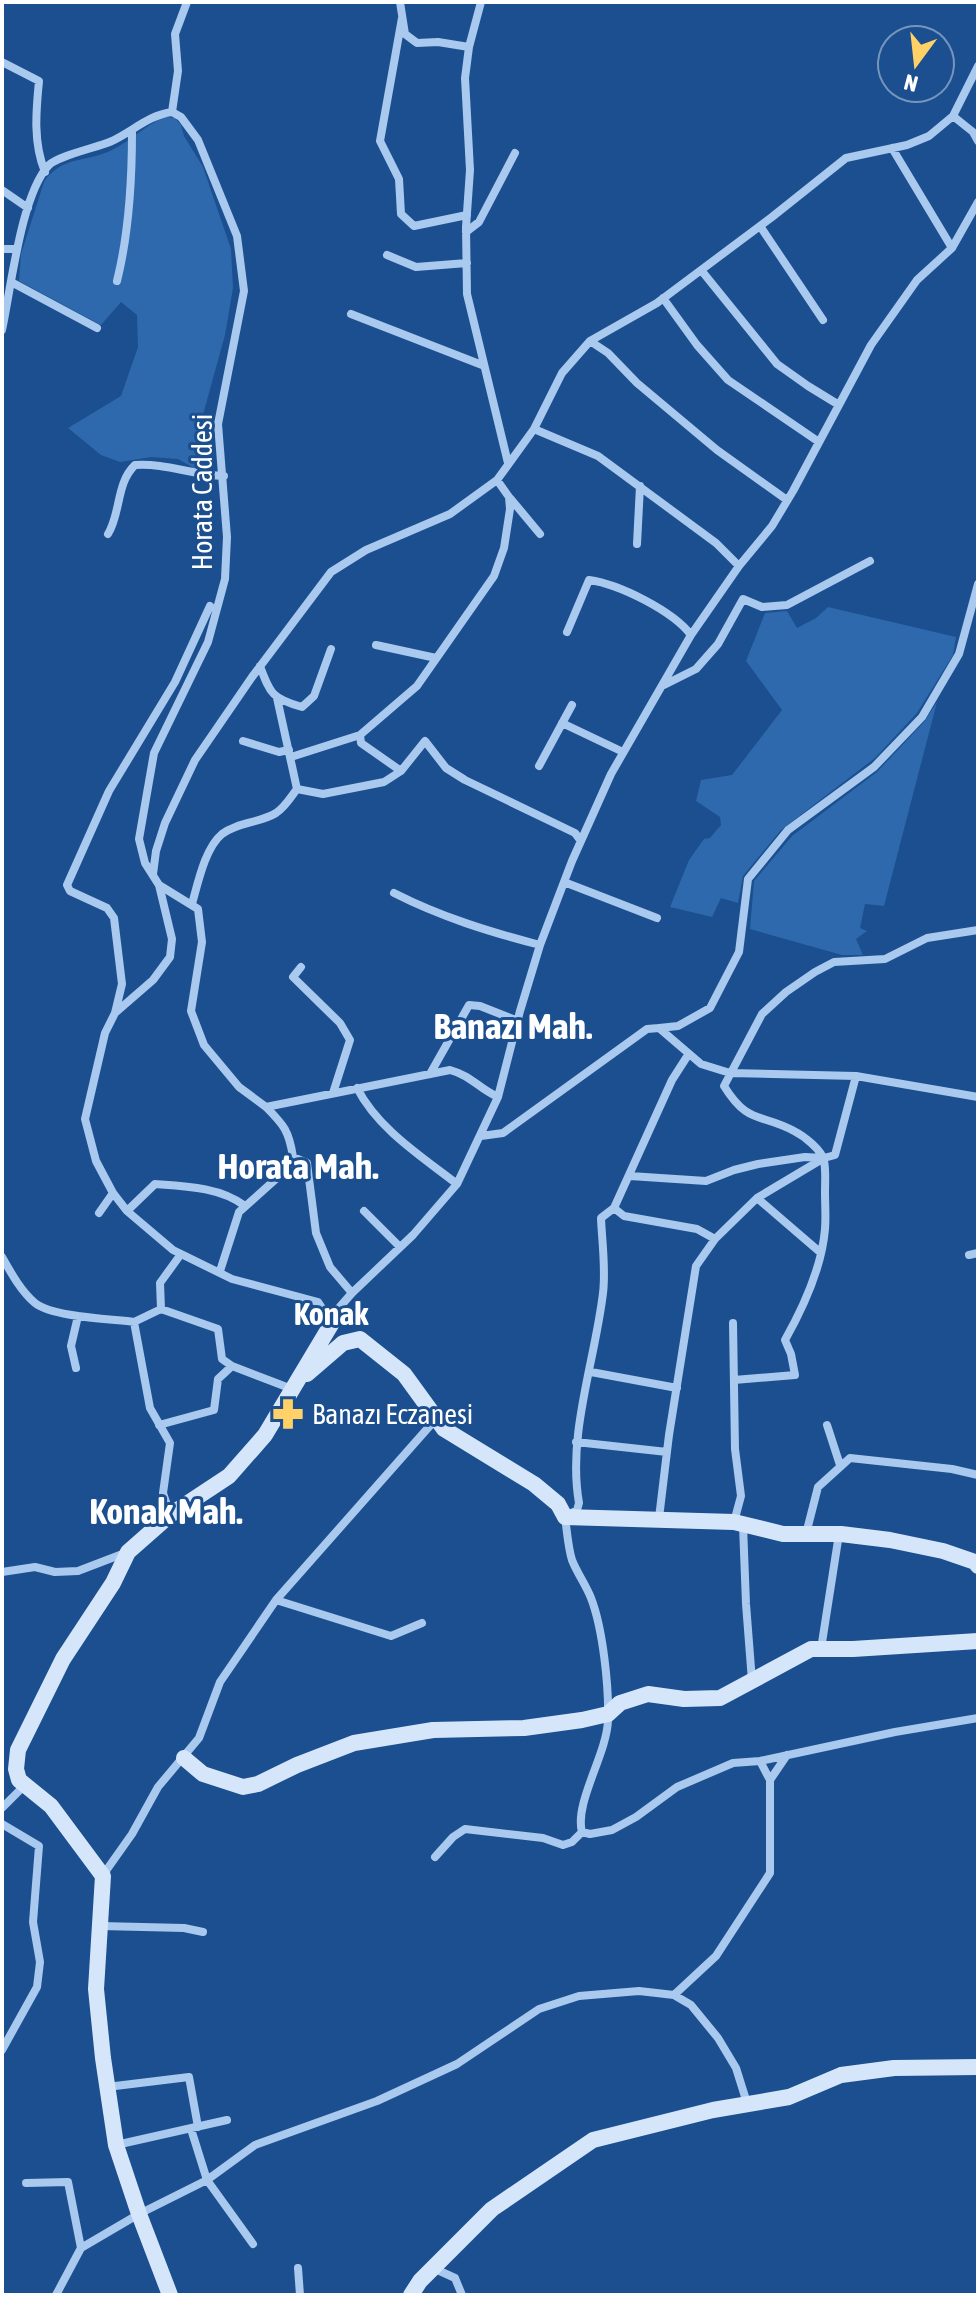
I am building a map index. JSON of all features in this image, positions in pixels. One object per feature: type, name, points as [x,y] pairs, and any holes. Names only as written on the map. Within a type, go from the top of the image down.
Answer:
[{"type":"main road","points":[[170,2295],[116,2145],[96,1989],[103,1876],[51,1806],[19,1780],[16,1769],[18,1750],[63,1659],[113,1583],[128,1552],[170,1515],[229,1476],[265,1435],[335,1316]]},
{"type":"main road","points":[[292,1389],[343,1343],[360,1339],[404,1374],[444,1429],[534,1484],[558,1504],[565,1517],[739,1523],[783,1534],[839,1534],[890,1540],[943,1551],[975,1562],[978,1566]]},
{"type":"main road","points":[[184,1758],[203,1774],[243,1787],[258,1784],[354,1743],[433,1730],[524,1728],[608,1714],[620,1703],[648,1694],[684,1699],[720,1698],[811,1649],[978,1641]]},
{"type":"main road","points":[[411,2295],[420,2281],[492,2209],[593,2140],[747,2103],[789,2097],[841,2075],[894,2068],[978,2067]]},
{"type":"street","points":[[2,330],[28,208],[51,163],[132,132],[156,114],[172,112],[178,71],[175,34],[187,2]]},
{"type":"street","points":[[400,2],[405,34],[417,43],[438,42],[469,47]]},
{"type":"street","points":[[481,2],[469,47],[465,78],[470,170],[466,232],[467,294],[508,463]]},
{"type":"street","points":[[402,18],[380,141],[399,179],[401,214],[414,226],[467,215]]},
{"type":"street","points":[[2,62],[39,81],[36,123],[40,160],[45,172]]},
{"type":"street","points":[[153,874],[165,823],[195,760],[260,666],[331,572],[366,550],[450,514],[497,480],[534,429],[562,373],[590,341],[663,298],[846,158],[929,136],[953,116],[978,66]]},
{"type":"street","name":"Horata Caddesi","points":[[115,1013],[153,980],[170,957],[172,939],[159,885],[145,863],[139,839],[154,753],[208,642],[225,579],[227,537],[218,424],[244,291],[237,236],[198,140],[181,117],[172,112]]},
{"type":"street","points":[[953,116],[973,132],[978,141]]},
{"type":"street","points":[[117,281],[125,249],[132,132]]},
{"type":"street","points":[[892,148],[952,248]]},
{"type":"street","points":[[466,232],[479,222],[515,153]]},
{"type":"street","points":[[2,190],[28,208]]},
{"type":"street","points":[[335,1316],[352,1293],[400,1247],[457,1184],[498,1097],[540,945],[611,774],[691,635],[739,566],[772,526],[871,345],[917,280],[952,248],[978,202]]},
{"type":"street","points":[[760,226],[823,320]]},
{"type":"street","points":[[2,249],[17,249]]},
{"type":"street","points":[[387,255],[416,267],[467,263]]},
{"type":"street","points":[[701,270],[777,364],[839,405]]},
{"type":"street","points":[[13,283],[97,328]]},
{"type":"street","points":[[663,298],[697,345],[728,380],[819,442]]},
{"type":"street","points":[[351,314],[482,365]]},
{"type":"street","points":[[590,341],[608,353],[637,383],[717,450],[787,500]]},
{"type":"street","points":[[534,429],[598,456],[716,543],[739,566]]},
{"type":"street","points":[[108,534],[124,481],[135,465],[162,464],[188,473],[224,476]]},
{"type":"street","points":[[497,480],[540,534]]},
{"type":"street","points":[[637,544],[640,486]]},
{"type":"street","points":[[243,741],[290,754],[360,735],[417,686],[494,576],[504,548],[509,497]]},
{"type":"street","points":[[662,686],[696,669],[718,644],[743,599],[762,607],[787,605],[870,561]]},
{"type":"street","points":[[567,632],[589,580],[610,583],[635,595],[685,626],[691,635]]},
{"type":"street","points":[[481,1136],[503,1133],[636,1035],[647,1029],[678,1026],[710,1008],[739,952],[748,879],[788,830],[874,767],[922,717],[959,654],[978,584]]},
{"type":"street","points":[[210,606],[175,682],[109,791],[67,885],[70,891],[107,908],[114,918],[122,984],[115,1013],[105,1033],[85,1119],[96,1161],[113,1193],[127,1211],[173,1250],[242,1282],[318,1302],[335,1316]]},
{"type":"street","points":[[376,645],[436,658]]},
{"type":"street","points":[[260,666],[268,689],[277,698],[302,707],[314,696],[331,649]]},
{"type":"street","points":[[192,904],[205,859],[220,836],[237,826],[273,815],[297,789],[277,698]]},
{"type":"street","points":[[539,766],[572,705]]},
{"type":"street","points":[[562,723],[623,752]]},
{"type":"street","points":[[360,735],[361,743],[401,771]]},
{"type":"street","points":[[297,789],[323,794],[384,782],[401,771],[425,741],[446,768],[455,774],[575,833],[581,841]]},
{"type":"street","points":[[564,882],[657,918]]},
{"type":"street","points":[[159,885],[198,909],[202,942],[191,1011],[204,1045],[239,1087],[266,1107],[290,1135],[293,1157],[287,1169],[239,1212],[220,1271]]},
{"type":"street","points":[[394,893],[427,910],[540,945]]},
{"type":"street","points":[[734,1380],[795,1375],[785,1340],[821,1253],[825,1229],[824,1158],[794,1130],[749,1116],[732,1100],[724,1086],[730,1073],[762,1014],[815,972],[834,962],[885,959],[927,938],[978,930]]},
{"type":"street","points":[[301,967],[293,977],[340,1023],[350,1040],[333,1093]]},
{"type":"street","points":[[430,1074],[469,1005],[480,1006],[518,1021]]},
{"type":"street","points":[[659,1028],[701,1064],[730,1073],[856,1076],[978,1097]]},
{"type":"street","points":[[582,1832],[582,1806],[607,1733],[608,1714],[603,1650],[592,1599],[572,1559],[565,1517],[577,1510],[579,1503],[576,1442],[604,1289],[601,1218],[614,1208],[672,1080],[688,1055]]},
{"type":"street","points":[[266,1107],[450,1070],[468,1075],[483,1090],[498,1097]]},
{"type":"street","points":[[659,1518],[696,1266],[715,1239],[757,1198],[824,1158],[835,1155],[856,1076]]},
{"type":"street","points":[[357,1088],[366,1105],[396,1136],[457,1184]]},
{"type":"street","points":[[293,1157],[307,1163],[316,1233],[330,1267],[352,1293]]},
{"type":"street","points":[[630,1176],[706,1181],[758,1164],[805,1157],[824,1158]]},
{"type":"street","points":[[127,1211],[155,1184],[182,1186],[233,1197],[245,1206]]},
{"type":"street","points":[[99,1213],[113,1193]]},
{"type":"street","points":[[757,1198],[821,1253]]},
{"type":"street","points":[[614,1208],[624,1216],[697,1229],[715,1239]]},
{"type":"street","points":[[364,1211],[400,1247]]},
{"type":"street","points":[[161,1309],[160,1283],[181,1254]]},
{"type":"street","points":[[2,1257],[15,1279],[38,1305],[78,1316],[134,1322],[161,1309],[218,1329],[222,1359],[232,1366],[292,1389]]},
{"type":"street","points":[[318,1302],[335,1316]]},
{"type":"street","points":[[76,1368],[71,1346],[78,1316]]},
{"type":"street","points":[[134,1322],[150,1408],[170,1443],[163,1493],[170,1515]]},
{"type":"street","points":[[733,1323],[735,1449],[741,1496],[739,1523],[752,1681]]},
{"type":"street","points":[[159,1425],[214,1410],[218,1379],[232,1366]]},
{"type":"street","points":[[591,1372],[677,1388]]},
{"type":"street","points":[[103,1876],[132,1834],[158,1787],[184,1758],[207,1721],[220,1682],[235,1656],[309,1560],[361,1506],[435,1420]]},
{"type":"street","points":[[827,1425],[840,1465]]},
{"type":"street","points":[[576,1442],[667,1452]]},
{"type":"street","points":[[806,1534],[818,1487],[850,1458],[978,1475]]},
{"type":"street","points":[[821,1649],[839,1534]]},
{"type":"street","points":[[2,1572],[35,1567],[55,1572],[78,1571],[128,1552]]},
{"type":"street","points":[[276,1600],[391,1636],[422,1623]]},
{"type":"street","points":[[582,1832],[590,1834],[612,1830],[677,1787],[733,1763],[760,1761],[895,1732],[977,1719]]},
{"type":"street","points":[[770,1780],[787,1755]]},
{"type":"street","points":[[674,1995],[716,1956],[770,1873],[770,1780],[760,1761]]},
{"type":"street","points":[[2,1808],[26,1785]]},
{"type":"street","points":[[2,1824],[39,1846],[33,1922],[40,1962],[37,1987],[2,2050]]},
{"type":"street","points":[[435,1857],[465,1829],[543,1838],[563,1845],[572,1842],[582,1832]]},
{"type":"street","points":[[101,1926],[184,1928],[203,1932]]},
{"type":"street","points":[[56,2295],[81,2248],[207,2180],[255,2145],[377,2101],[457,2064],[539,2009],[579,1996],[639,1991],[674,1995],[691,2005],[718,2038],[736,2068],[747,2103]]},
{"type":"street","points":[[107,2087],[189,2077],[194,2128],[207,2180],[253,2244]]},
{"type":"street","points":[[116,2145],[227,2120]]},
{"type":"street","points":[[26,2183],[68,2182],[81,2248]]},
{"type":"street","points":[[298,2268],[300,2295]]},
{"type":"street","points":[[433,2268],[455,2278],[462,2295]]},
{"type":"shaded area","points":[[167,117],[175,118],[181,125],[184,136],[203,167],[231,249],[233,288],[225,335],[196,440],[206,469],[199,471],[178,459],[151,457],[120,462],[101,455],[68,428],[121,396],[138,347],[137,315],[121,302],[101,325],[19,281],[21,254],[44,182],[51,173],[67,163],[112,150],[154,122]]},
{"type":"shaded area","points":[[828,607],[956,637],[953,655],[917,713],[875,758],[781,830],[743,876],[738,903],[721,898],[712,917],[670,907],[689,860],[704,839],[710,838],[721,825],[720,817],[696,801],[701,780],[732,775],[782,710],[746,661],[765,613],[787,611],[797,628]]},
{"type":"shaded area","points":[[937,702],[884,906],[865,904],[860,928],[867,931],[856,939],[863,955],[842,955],[750,929],[754,881],[792,836],[877,772],[924,722]]},
{"type":"place","name":"Banazı Eczanesi","points":[[288,1414]]},
{"type":"district","name":"Banazı Mah.","points":[[513,1026]]},
{"type":"district","name":"Horata Mah.","points":[[298,1166]]},
{"type":"district","name":"Konak","points":[[331,1313]]},
{"type":"district","name":"Konak Mah.","points":[[166,1511]]}]
